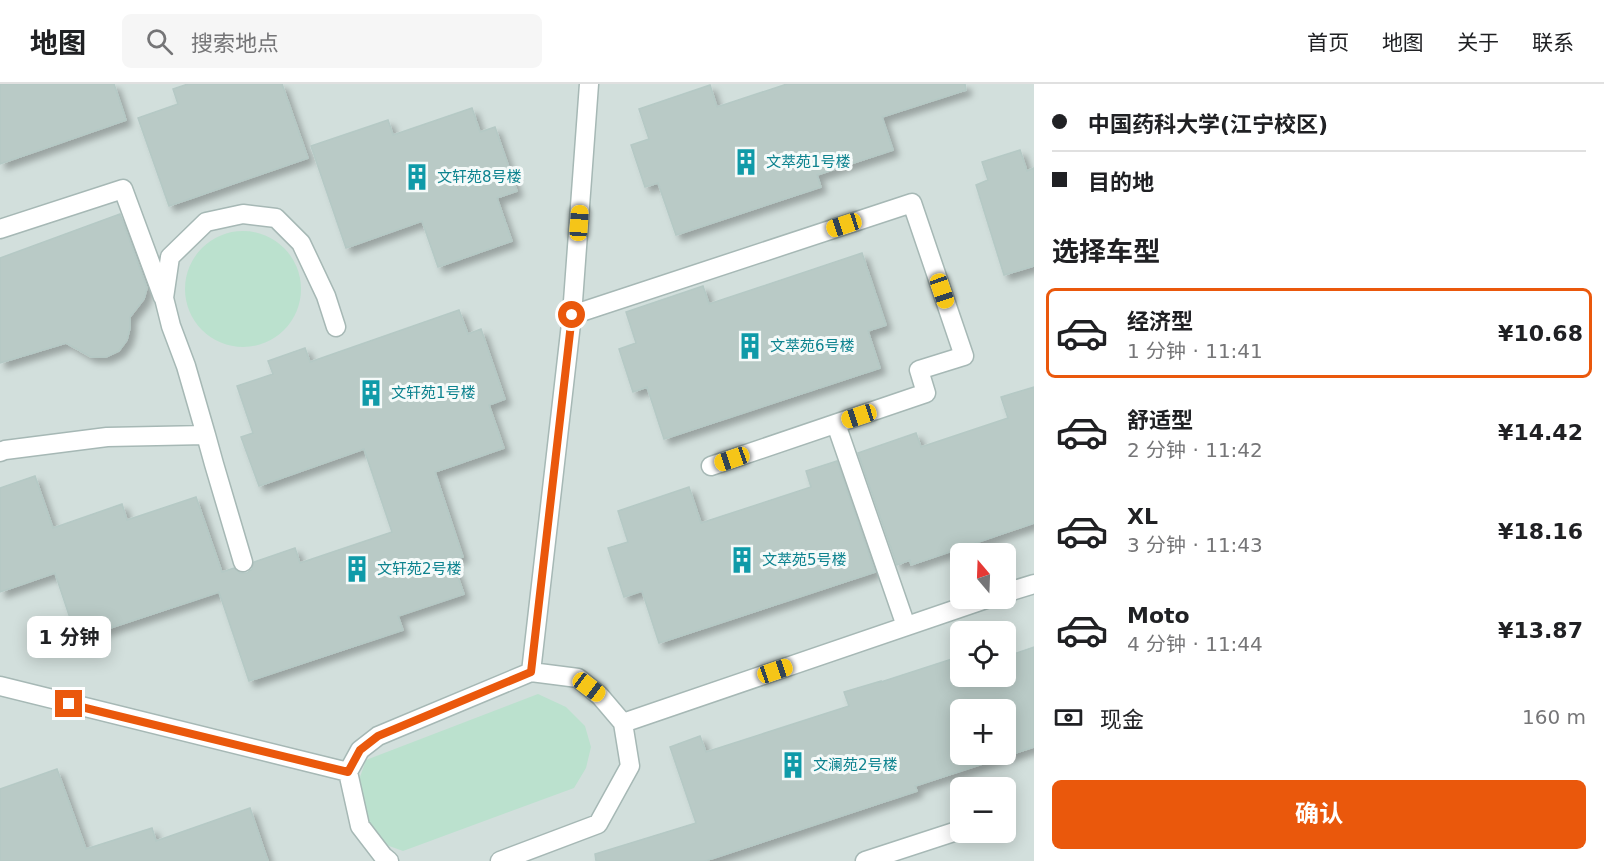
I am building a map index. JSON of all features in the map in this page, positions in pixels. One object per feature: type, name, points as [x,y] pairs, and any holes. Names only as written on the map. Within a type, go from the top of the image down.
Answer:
[{"type":"street","points":[[531,672],[572,315],[589,84]]},
{"type":"street","points":[[0,229],[123,189],[164,298],[171,326],[186,366],[243,562]]},
{"type":"street","points":[[572,315],[912,203],[964,356],[919,370],[926,393],[711,466]]},
{"type":"street","points":[[164,298],[170,257],[206,222],[243,214],[276,218],[301,243],[326,296],[336,327]]},
{"type":"street","points":[[836,424],[906,626]]},
{"type":"street","points":[[0,452],[107,437],[207,435]]},
{"type":"street","points":[[1016,590],[1034,584]]},
{"type":"street","points":[[623,723],[956,609]]},
{"type":"street","points":[[389,861],[360,826],[348,772],[360,750],[378,736],[531,672],[578,678],[600,696],[623,723],[630,766],[598,824],[500,861]]},
{"type":"street","points":[[0,686],[348,772]]},
{"type":"street","points":[[865,861],[893,857],[950,834]]},
{"type":"shaded area","points":[[0,84],[1034,84],[1034,861],[0,861]]},
{"type":"green space","points":[[243,231],[265,236],[284,248],[296,267],[301,289],[296,311],[284,330],[265,342],[243,347],[221,342],[202,330],[190,311],[185,289],[190,267],[202,248],[221,236]]},
{"type":"green space","points":[[538,694],[566,707],[585,726],[591,747],[586,768],[574,788],[403,851],[381,843],[362,819],[355,791],[366,760]]},
{"type":"building","points":[[0,84],[114,84],[126,120],[0,164]]},
{"type":"building","points":[[188,84],[282,84],[308,158],[169,206],[138,118],[178,104],[173,89]]},
{"type":"building","name":"文萃苑1号楼","points":[[787,84],[965,84],[966,90],[882,117],[893,150],[817,175],[821,187],[676,235],[658,183],[645,187],[631,145],[649,139],[639,109],[710,85],[717,107]]},
{"type":"building","name":"文轩苑8号楼","points":[[472,108],[480,132],[495,127],[517,191],[497,198],[512,241],[438,267],[422,221],[346,248],[311,146],[388,120],[393,135]]},
{"type":"building","points":[[1020,150],[1027,171],[1034,168],[1034,266],[1004,275],[976,185],[988,180],[982,162]]},
{"type":"building","points":[[120,214],[147,288],[144,299],[130,317],[127,340],[119,351],[106,357],[91,357],[66,343],[0,363],[0,258]]},
{"type":"building","name":"文萃苑6号楼","points":[[862,253],[886,325],[868,331],[880,368],[664,439],[647,387],[633,392],[619,349],[636,343],[626,312],[703,286],[709,304]]},
{"type":"building","points":[[459,310],[468,334],[481,329],[505,399],[489,405],[504,448],[435,472],[463,557],[452,560],[464,594],[398,616],[403,630],[249,681],[219,592],[77,639],[55,573],[0,592],[0,488],[35,476],[53,528],[122,504],[127,520],[196,497],[222,572],[234,568],[240,573],[247,573],[252,569],[254,562],[295,548],[300,563],[392,532],[364,449],[259,486],[241,437],[253,433],[237,386],[273,374],[268,361],[305,348],[310,362]]},
{"type":"building","points":[[1034,387],[1034,523],[975,543],[950,543],[950,552],[911,565],[910,560],[897,565],[858,453],[916,433],[921,447],[1008,418],[1001,397]]},
{"type":"building","name":"文萃苑5号楼","points":[[837,461],[875,572],[659,643],[642,591],[624,597],[608,548],[628,542],[618,511],[689,487],[701,523],[811,487],[806,471]]},
{"type":"building","name":"文澜苑2号楼","points":[[1034,647],[1034,747],[1016,753],[1016,699],[950,699],[950,765],[979,765],[915,786],[917,791],[705,861],[596,861],[595,854],[696,823],[670,747],[700,736],[706,752],[849,706],[844,692],[950,660],[950,687],[1016,687],[1016,653]]},
{"type":"building","points":[[57,769],[86,849],[152,828],[156,841],[250,808],[268,861],[0,861],[0,789]]},
{"type":"place","name":"文萃苑1号楼","points":[[746,162]]},
{"type":"place","name":"文轩苑8号楼","points":[[417,177]]},
{"type":"place","name":"文萃苑6号楼","points":[[750,346]]},
{"type":"place","name":"文轩苑1号楼","points":[[371,393]]},
{"type":"place","name":"文萃苑5号楼","points":[[742,560]]},
{"type":"place","name":"文轩苑2号楼","points":[[357,569]]},
{"type":"place","name":"文澜苑2号楼","points":[[793,765]]},
{"type":"route","points":[[69,704],[348,772],[360,750],[378,736],[531,672],[572,315]]}]
